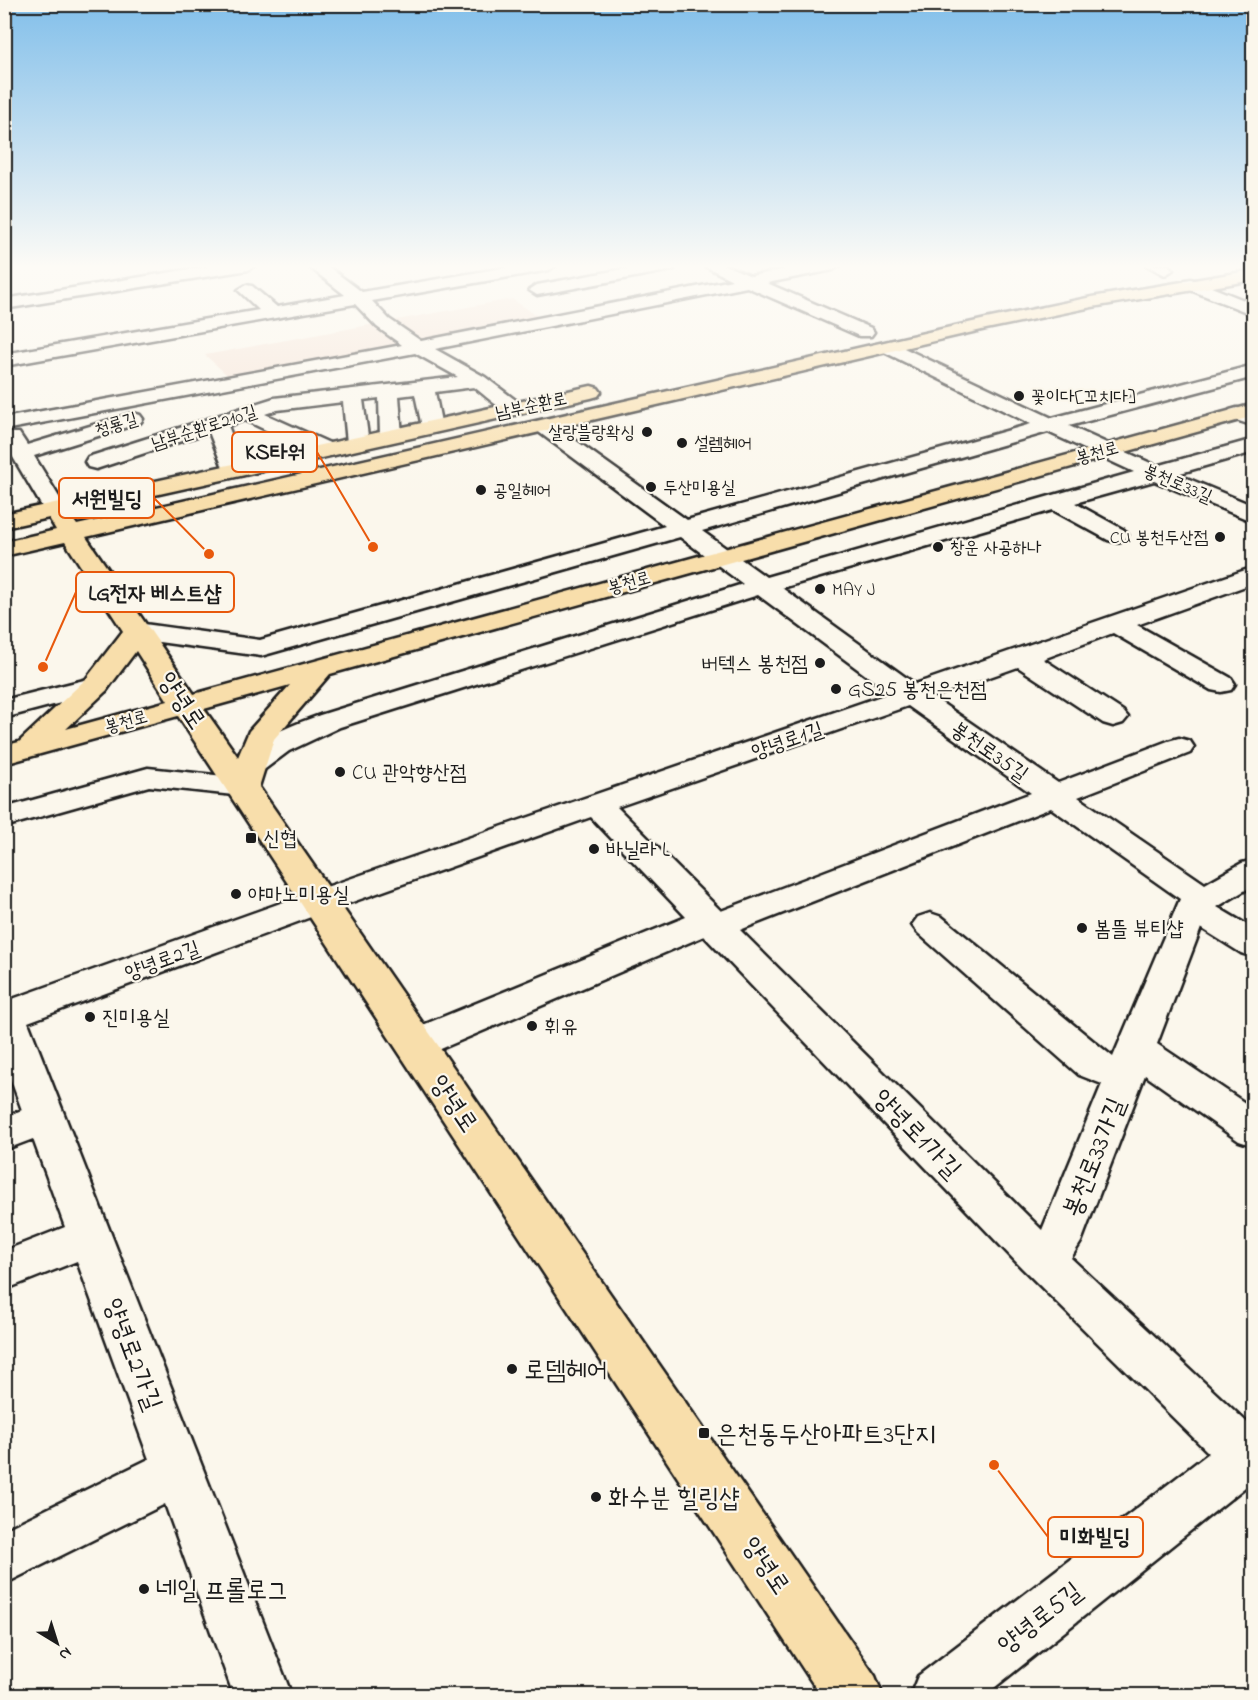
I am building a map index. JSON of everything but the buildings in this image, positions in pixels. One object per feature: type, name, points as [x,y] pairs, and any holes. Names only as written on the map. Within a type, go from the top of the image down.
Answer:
[{"type":"main road","name":"남부순환로","points":[[4,549],[901,344]]},
{"type":"main road","points":[[801,347],[827,353],[828,359],[819,363]]},
{"type":"main road","name":"남부순환로","points":[[4,521],[608,388]]},
{"type":"main road","name":"봉천로","points":[[16,751],[1103,450],[1248,415]]},
{"type":"main road","name":"양녕로","points":[[54,510],[186,705],[246,776],[319,902],[855,1695]]},
{"type":"main road","points":[[16,751],[96,685],[137,632]]},
{"type":"main road","points":[[246,776],[260,737],[321,667]]},
{"type":"street","points":[[4,360],[94,344]]},
{"type":"street","points":[[414,344],[478,381],[516,408]]},
{"type":"street","points":[[54,510],[23,453],[4,424],[236,383],[431,344]]},
{"type":"street","points":[[889,347],[1103,450]]},
{"type":"street","points":[[292,372],[304,381],[382,369]]},
{"type":"street","name":"봉천로","points":[[137,632],[261,648],[1053,424],[1254,371]]},
{"type":"street","name":"남부순환로210길","points":[[96,462],[274,404],[478,381]]},
{"type":"street","points":[[236,383],[274,404]]},
{"type":"street","points":[[424,387],[432,427]]},
{"type":"street","name":"청룡길","points":[[23,453],[198,398],[191,391]]},
{"type":"street","points":[[389,391],[391,436]]},
{"type":"street","points":[[352,395],[358,443]]},
{"type":"street","points":[[314,399],[326,450]]},
{"type":"street","points":[[247,413],[326,450]]},
{"type":"street","points":[[216,423],[235,470]]},
{"type":"street","name":"남부순환로","points":[[543,426],[684,530],[722,555]]},
{"type":"street","name":"봉천로","points":[[246,776],[263,753],[287,738],[330,721],[763,586],[1254,445]]},
{"type":"street","name":"봉천로33길","points":[[1103,450],[1254,516]]},
{"type":"street","points":[[1055,502],[1116,535]]},
{"type":"street","name":"봉천로35길","points":[[722,555],[913,696],[1054,796],[1198,904]]},
{"type":"street","name":"양녕로1길","points":[[319,902],[1023,658],[1254,574]]},
{"type":"street","points":[[1116,624],[1221,684]]},
{"type":"street","points":[[1023,658],[1113,717]]},
{"type":"street","points":[[4,709],[96,685]]},
{"type":"street","points":[[415,1044],[713,923],[1179,747]]},
{"type":"street","points":[[4,818],[148,777],[246,776]]},
{"type":"street","name":"양녕로1가길","points":[[597,805],[1038,1255],[1250,1458]]},
{"type":"street","points":[[1254,870],[1198,904],[1254,945]]},
{"type":"street","name":"양녕로2길","points":[[6,1017],[319,902]]},
{"type":"street","name":"봉천로33가길","points":[[1038,1255],[1059,1242],[1198,904]]},
{"type":"street","points":[[930,925],[1093,1065],[1131,1064],[1254,1130]]},
{"type":"street","name":"양녕로2가길","points":[[6,1017],[25,1126],[90,1236],[263,1695]]},
{"type":"street","points":[[4,1271],[90,1236]]},
{"type":"street","name":"양녕로5길","points":[[938,1695],[1250,1458]]},
{"type":"street","points":[[4,1558],[178,1471]]},
{"type":"shaded area","points":[[263,344],[429,344],[236,383],[205,355]]},
{"type":"place","name":"꽃이다[꼬치다]","points":[[1019,396]]},
{"type":"place","name":"살랑블랑왁싱","points":[[647,432]]},
{"type":"place","name":"설렘헤어","points":[[682,443]]},
{"type":"place","name":"두산미용실","points":[[651,487]]},
{"type":"place","name":"공일헤어","points":[[481,490]]},
{"type":"place","name":"CU 봉천두산점","points":[[1220,537]]},
{"type":"place","name":"KS타워","points":[[373,547]]},
{"type":"place","name":"창운 사공하나","points":[[938,547]]},
{"type":"place","name":"서원빌딩","points":[[209,554]]},
{"type":"place","name":"MAY J","points":[[820,589]]},
{"type":"place","name":"버텍스 봉천점","points":[[820,663]]},
{"type":"place","name":"LG전자 베스트샵","points":[[43,667]]},
{"type":"place","name":"GS25 봉천은천점","points":[[836,689]]},
{"type":"place","name":"CU 관악향산점","points":[[340,772]]},
{"type":"place","name":"신협","points":[[251,838]]},
{"type":"place","name":"바닐라 L","points":[[594,849]]},
{"type":"place","name":"야마노미용실","points":[[236,894]]},
{"type":"place","name":"봄뜰 뷰티샵","points":[[1082,928]]},
{"type":"place","name":"진미용실","points":[[90,1017]]},
{"type":"place","name":"휘유","points":[[532,1026]]},
{"type":"place","name":"로뎀헤어","points":[[512,1369]]},
{"type":"place","name":"은천동두산아파트3단지","points":[[704,1433]]},
{"type":"place","name":"미화빌딩","points":[[994,1465]]},
{"type":"place","name":"화수분 힐링샵","points":[[596,1497]]},
{"type":"place","name":"네일 프롤로그","points":[[144,1589]]}]
